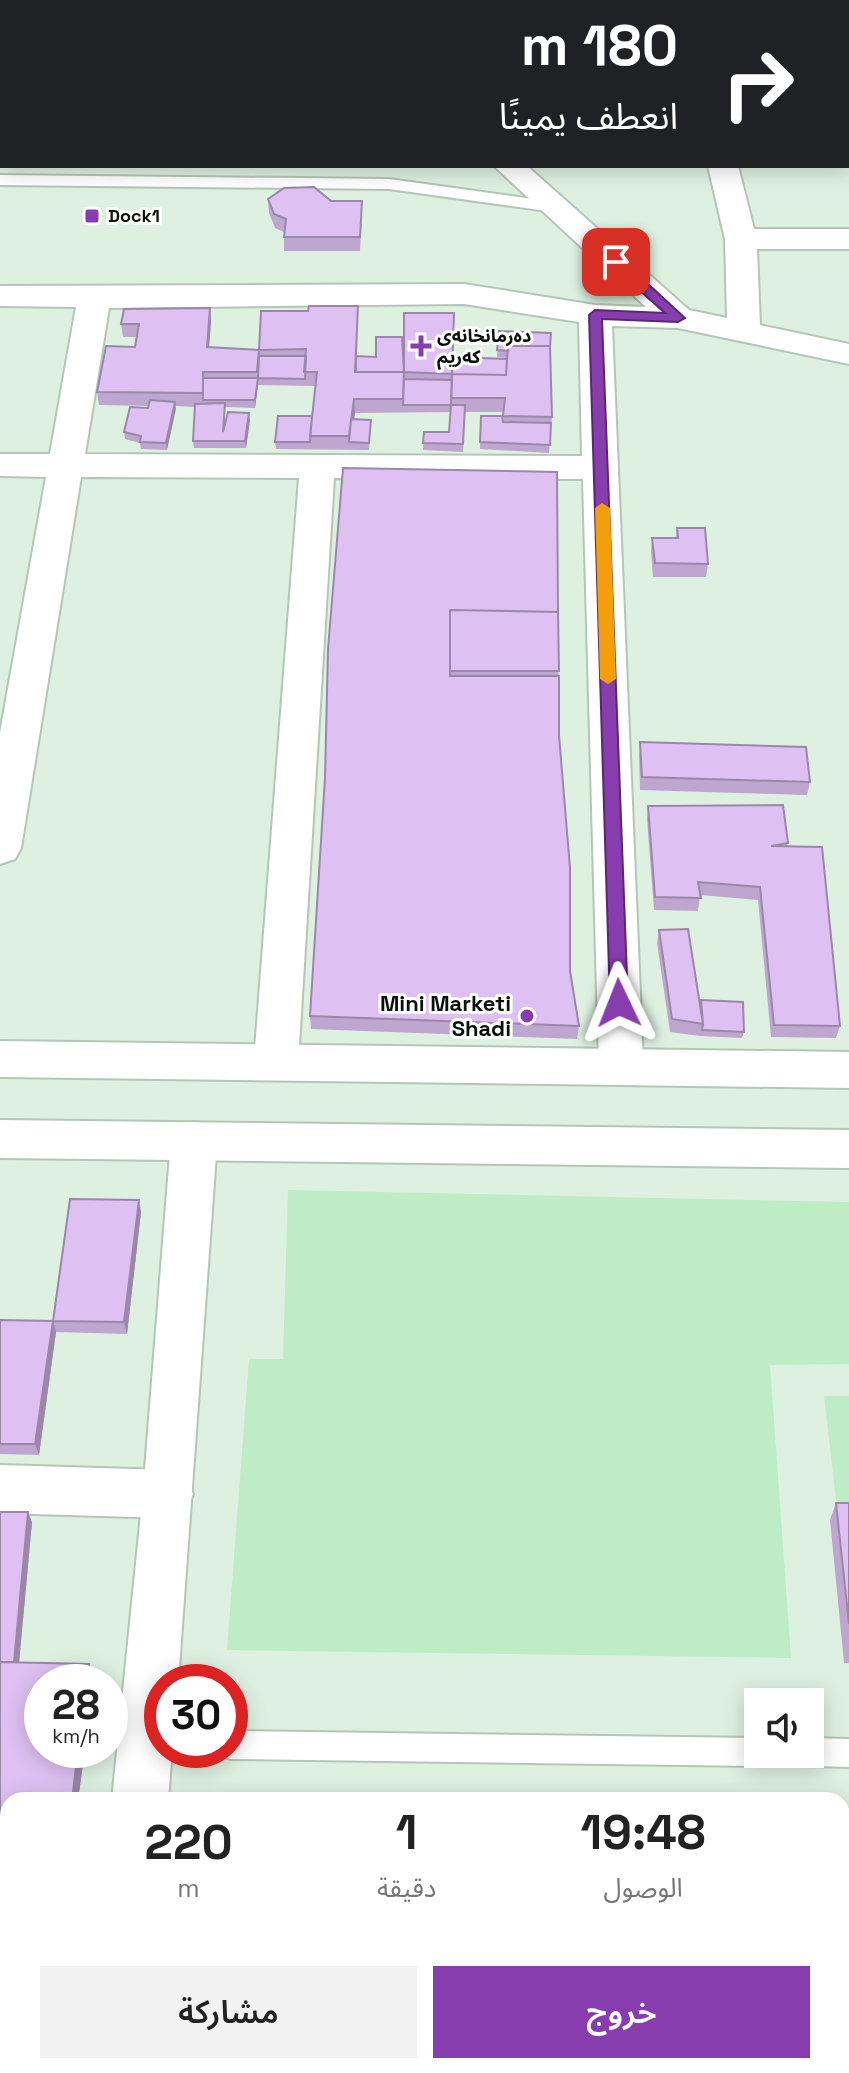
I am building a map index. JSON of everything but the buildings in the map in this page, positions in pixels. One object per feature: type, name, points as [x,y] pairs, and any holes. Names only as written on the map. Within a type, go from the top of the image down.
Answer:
[{"type":"street","points":[[511,168],[678,318]]},
{"type":"street","points":[[723,168],[741,239],[744,332]]},
{"type":"street","points":[[741,239],[849,239]]},
{"type":"street","points":[[0,296],[94,298],[464,294],[595,315],[678,318],[849,354]]},
{"type":"street","points":[[0,848],[94,298]]},
{"type":"street","points":[[595,315],[621,1065]]},
{"type":"street","points":[[0,465],[601,468]]},
{"type":"street","points":[[276,1062],[317,468]]},
{"type":"street","points":[[0,1059],[849,1070]]},
{"type":"street","points":[[0,1139],[849,1149]]},
{"type":"street","points":[[158,1664],[194,1141]]},
{"type":"street","points":[[0,1489],[168,1494]]},
{"type":"street","points":[[142,1792],[147,1768]]},
{"type":"lane","points":[[0,180],[389,184],[554,207]]},
{"type":"lane","points":[[248,1745],[744,1752]]},
{"type":"lane","points":[[824,1752],[849,1753]]},
{"type":"path","points":[[725,0],[736,0]]},
{"type":"green space","points":[[288,1190],[849,1202],[849,1364],[770,1365],[791,1658],[227,1650],[249,1359],[283,1359]]},
{"type":"green space","points":[[824,1396],[849,1396],[849,1517],[838,1517]]},
{"type":"slow traffic","points":[[602,508],[608,679]]},
{"type":"place","name":"Dock1","points":[[92,216]]},
{"type":"place","name":"دەرمانخانەی کەریم","points":[[421,346]]},
{"type":"place","name":"Mini Marketi Shadi","points":[[527,1016]]},
{"type":"route","points":[[616,262],[678,318],[595,315],[619,1003]]}]
